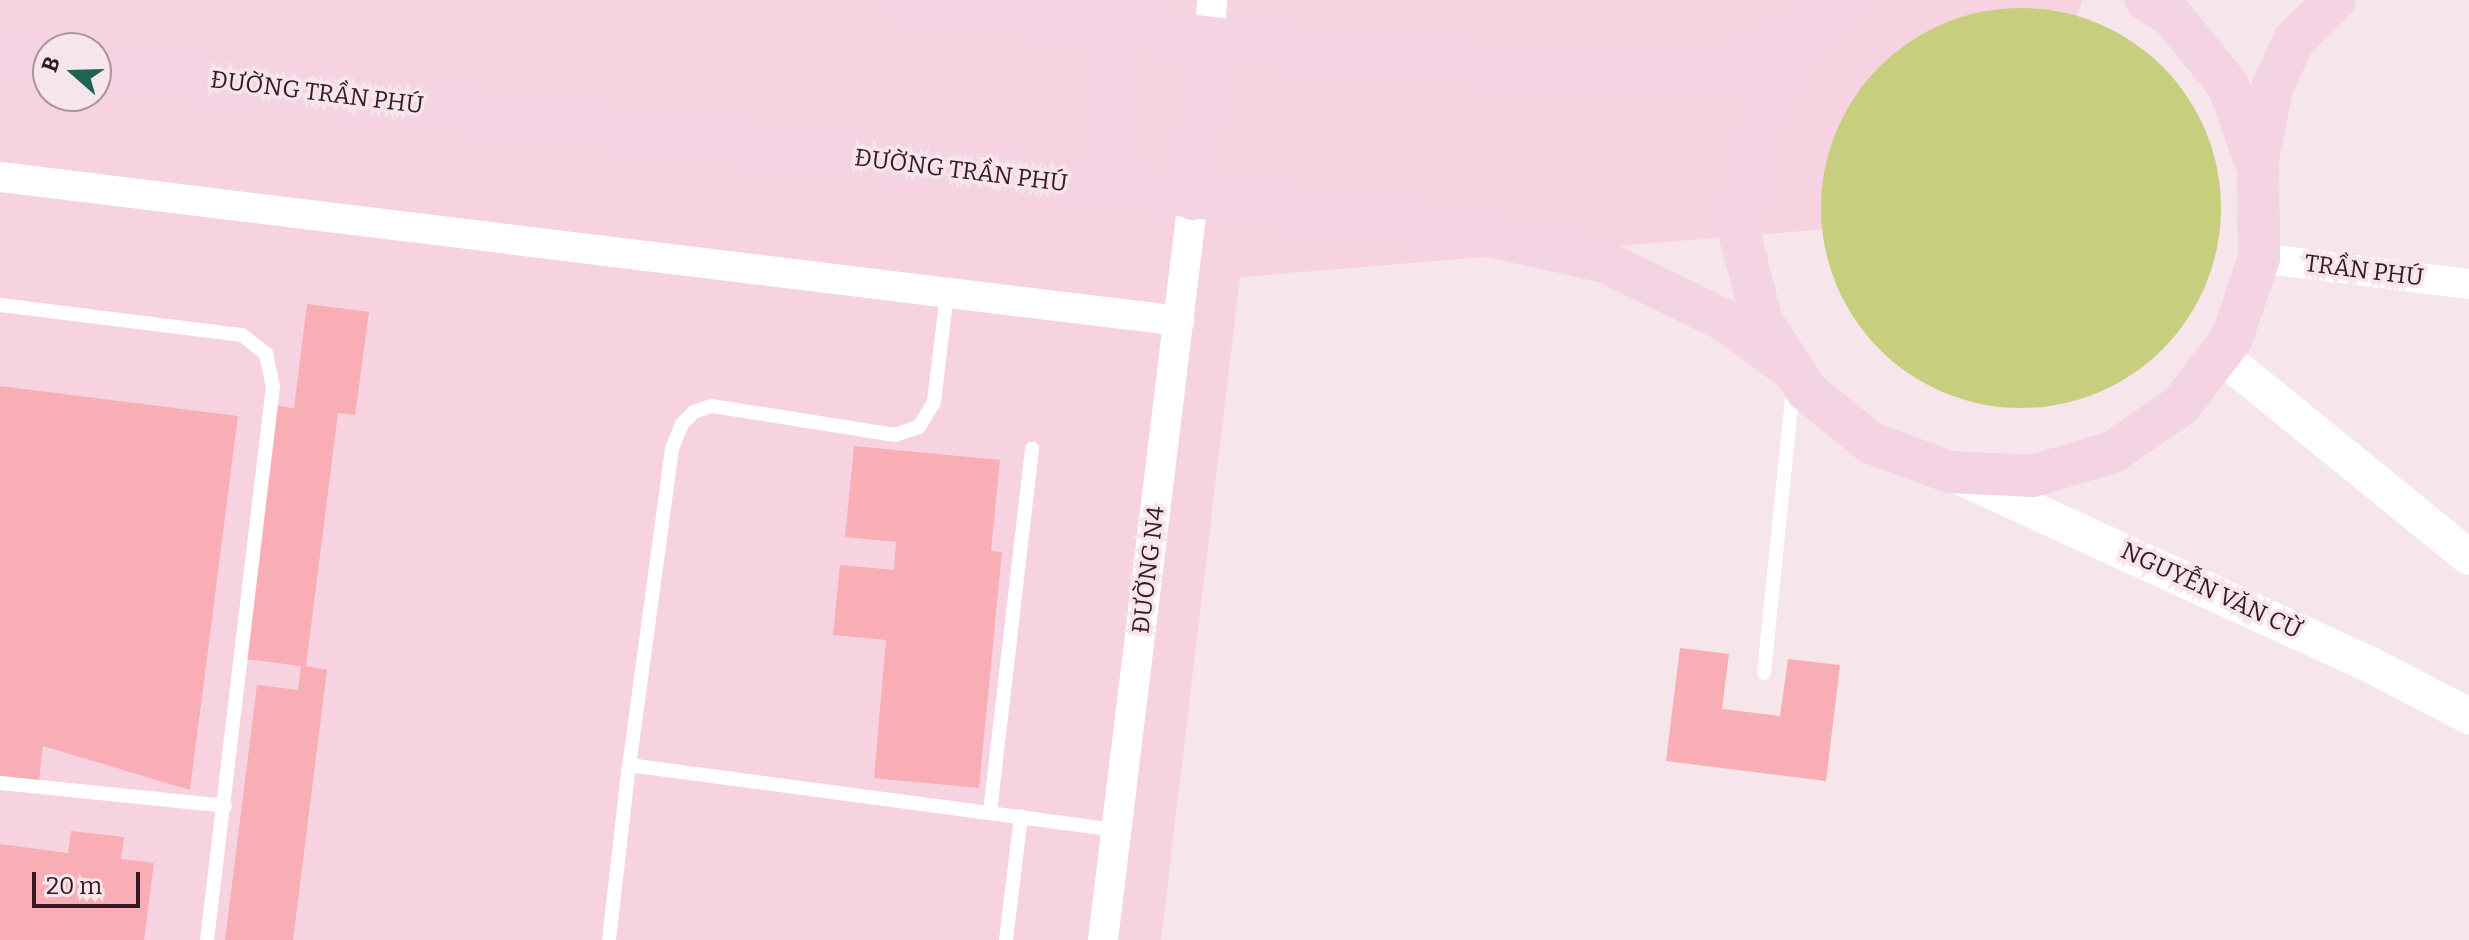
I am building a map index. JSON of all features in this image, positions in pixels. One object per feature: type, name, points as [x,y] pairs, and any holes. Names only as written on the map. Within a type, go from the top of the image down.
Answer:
[{"type":"main road","points":[[899,0],[1210,19],[1637,77],[1725,71],[1850,4]]},
{"type":"main road","points":[[2146,0],[2172,16],[2228,85],[2257,165]]},
{"type":"main road","points":[[1850,4],[1782,74],[1747,157],[1741,240],[1762,321],[1807,391],[1871,443],[1950,472],[2032,476],[2113,452],[2181,405],[2232,338],[2259,258],[2257,165],[2272,88],[2294,40],[2335,0]]},
{"type":"main road","points":[[1101,188],[1120,13]]},
{"type":"main road","points":[[1193,199],[1210,19]]},
{"type":"main road","points":[[0,55],[32,59]]},
{"type":"main road","name":"ĐƯỜNG TRẦN PHÚ","points":[[112,69],[1450,227],[1605,262],[1724,320],[1794,371]]},
{"type":"street","points":[[0,179],[1179,321]]},
{"type":"street","name":"ĐƯỜNG N4","points":[[1103,940],[1193,199]]},
{"type":"street","name":"TRẦN PHÚ","points":[[2259,258],[2469,284]]},
{"type":"street","points":[[2219,354],[2469,557]]},
{"type":"street","name":"NGUYỄN VĂN CỪ","points":[[1950,472],[2369,664],[2469,716]]},
{"type":"lane","points":[[609,940],[669,465],[682,424],[694,412],[711,406],[895,435],[919,427],[934,402],[947,294]]},
{"type":"lane","points":[[0,305],[242,335],[266,354],[273,386],[207,940]]},
{"type":"lane","points":[[1764,673],[1794,371]]},
{"type":"lane","points":[[990,812],[1032,448]]},
{"type":"lane","points":[[629,765],[1117,830]]},
{"type":"lane","points":[[0,783],[225,806]]},
{"type":"lane","points":[[1006,940],[1021,816]]},
{"type":"shaded area","points":[[0,0],[2082,0],[2021,213],[1240,277],[1161,940],[0,940]]},
{"type":"green space","points":[[2001,8],[2041,8],[2079,16],[2115,31],[2163,66],[2188,97],[2206,131],[2218,169],[2221,208],[2218,247],[2206,285],[2188,319],[2163,350],[2132,375],[2079,400],[2041,408],[2001,408],[1963,400],[1927,385],[1894,363],[1866,335],[1844,302],[1829,266],[1821,228],[1821,188],[1829,150],[1844,114],[1866,81],[1894,53],[1927,31],[1963,16]]},
{"type":"building","points":[[307,304],[369,312],[355,415],[338,413],[306,666],[327,670],[293,940],[225,940],[257,685],[298,690],[301,666],[246,659],[278,406],[294,408]]},
{"type":"building","points":[[0,386],[238,416],[190,790],[43,746],[39,781],[0,776]]},
{"type":"building","points":[[854,446],[1000,460],[991,551],[1002,552],[979,788],[874,778],[886,640],[833,635],[840,565],[894,570],[896,542],[845,537]]},
{"type":"building","points":[[1680,648],[1729,654],[1722,709],[1780,716],[1788,659],[1840,665],[1826,781],[1666,761]]},
{"type":"building","points":[[71,831],[124,837],[121,859],[154,863],[144,940],[0,940],[0,844],[68,853]]}]
